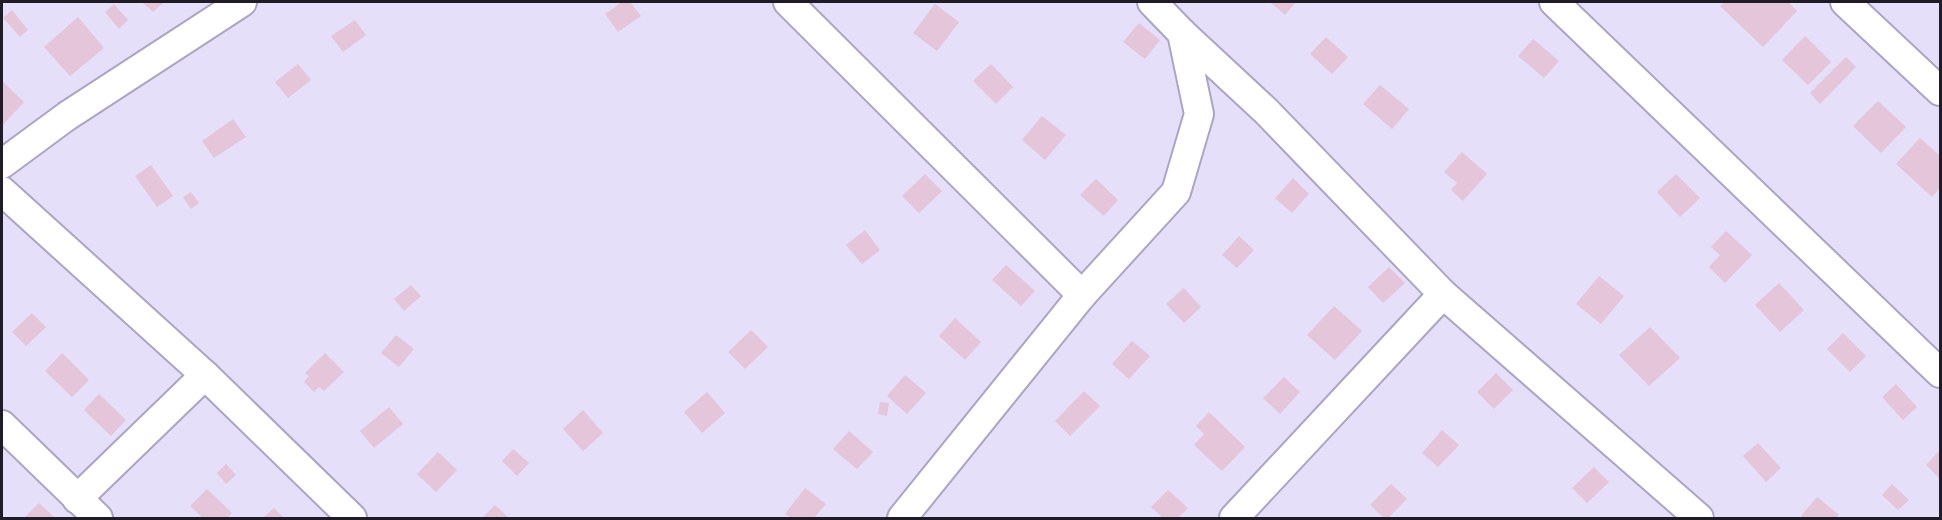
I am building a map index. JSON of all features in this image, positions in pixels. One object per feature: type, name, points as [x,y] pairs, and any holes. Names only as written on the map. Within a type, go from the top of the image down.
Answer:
[{"type":"street","points":[[2,164],[67,116],[242,2]]},
{"type":"street","points":[[788,2],[1082,295]]},
{"type":"street","points":[[1152,2],[1266,111],[1443,294],[1699,519]]},
{"type":"street","points":[[1554,2],[1941,373]]},
{"type":"street","points":[[1845,2],[1941,92]]},
{"type":"street","points":[[902,519],[1082,295],[1176,192],[1199,114],[1182,33]]},
{"type":"street","points":[[2,191],[206,375],[352,519]]},
{"type":"street","points":[[1234,519],[1443,294]]},
{"type":"street","points":[[77,499],[206,375]]},
{"type":"street","points":[[2,425],[98,519]]},
{"type":"building","points":[[142,2],[164,2],[153,12]]},
{"type":"building","points":[[622,2],[630,2],[641,16],[618,32],[605,14]]},
{"type":"building","points":[[1270,2],[1296,2],[1285,15]]},
{"type":"building","points":[[1725,2],[1788,2],[1797,11],[1763,47],[1720,6]]},
{"type":"building","points":[[114,4],[128,20],[119,29],[105,12]]},
{"type":"building","points":[[935,4],[959,22],[937,51],[913,33]]},
{"type":"building","points":[[12,10],[28,30],[20,37],[3,18]]},
{"type":"building","points":[[78,17],[104,48],[70,76],[44,47]]},
{"type":"building","points":[[355,20],[366,35],[343,52],[331,36]]},
{"type":"building","points":[[1139,23],[1160,40],[1145,59],[1123,42]]},
{"type":"building","points":[[1805,36],[1831,62],[1808,85],[1782,60]]},
{"type":"building","points":[[1326,37],[1348,57],[1332,74],[1310,54]]},
{"type":"building","points":[[1533,39],[1559,61],[1544,78],[1518,56]]},
{"type":"building","points":[[1846,57],[1856,67],[1820,104],[1810,93]]},
{"type":"building","points":[[298,64],[311,80],[288,98],[275,82]]},
{"type":"building","points":[[991,64],[1013,87],[996,104],[973,81]]},
{"type":"building","points":[[2,81],[24,102],[2,126]]},
{"type":"building","points":[[1380,85],[1409,109],[1392,129],[1363,104]]},
{"type":"building","points":[[1878,101],[1906,127],[1881,153],[1853,126]]},
{"type":"building","points":[[1042,116],[1066,135],[1045,160],[1022,140]]},
{"type":"building","points":[[233,119],[246,137],[214,158],[202,141]]},
{"type":"building","points":[[1920,138],[1940,156],[1940,188],[1932,197],[1896,164]]},
{"type":"building","points":[[1462,152],[1487,174],[1463,201],[1451,190],[1457,183],[1444,172]]},
{"type":"building","points":[[151,165],[173,196],[157,207],[135,176]]},
{"type":"building","points":[[925,174],[942,191],[919,213],[902,196]]},
{"type":"building","points":[[1676,174],[1700,198],[1680,217],[1657,192]]},
{"type":"building","points":[[1293,178],[1309,194],[1292,213],[1275,198]]},
{"type":"building","points":[[1096,179],[1118,200],[1104,216],[1080,195]]},
{"type":"building","points":[[191,192],[199,203],[191,209],[183,197]]},
{"type":"building","points":[[865,230],[880,250],[862,264],[846,245]]},
{"type":"building","points":[[1726,231],[1752,255],[1725,283],[1709,267],[1720,255],[1711,247]]},
{"type":"building","points":[[1239,236],[1254,250],[1237,268],[1222,255]]},
{"type":"building","points":[[1006,265],[1035,291],[1021,306],[992,280]]},
{"type":"building","points":[[1389,267],[1405,283],[1383,303],[1368,287]]},
{"type":"building","points":[[1599,276],[1624,296],[1601,324],[1576,304]]},
{"type":"building","points":[[1779,283],[1804,310],[1780,332],[1755,305]]},
{"type":"building","points":[[411,285],[421,296],[404,311],[394,299]]},
{"type":"building","points":[[1184,288],[1201,307],[1184,323],[1166,304]]},
{"type":"building","points":[[1334,306],[1362,331],[1335,360],[1307,335]]},
{"type":"building","points":[[32,313],[46,327],[26,346],[12,332]]},
{"type":"building","points":[[955,318],[981,342],[965,360],[939,336]]},
{"type":"building","points":[[1650,327],[1680,358],[1649,386],[1619,355]]},
{"type":"building","points":[[751,330],[768,347],[745,369],[728,352]]},
{"type":"building","points":[[1843,333],[1866,356],[1850,372],[1827,349]]},
{"type":"building","points":[[396,335],[414,349],[399,367],[381,353]]},
{"type":"building","points":[[1132,341],[1150,356],[1129,379],[1112,364]]},
{"type":"building","points":[[62,353],[89,380],[72,397],[45,371]]},
{"type":"building","points":[[325,353],[344,372],[324,391],[319,387],[314,392],[304,382],[309,376],[305,373]]},
{"type":"building","points":[[1496,373],[1513,390],[1494,409],[1477,392]]},
{"type":"building","points":[[905,375],[926,393],[907,414],[887,396]]},
{"type":"building","points":[[1284,377],[1300,392],[1280,414],[1263,398]]},
{"type":"building","points":[[1896,384],[1917,407],[1903,420],[1882,397]]},
{"type":"building","points":[[1084,391],[1100,406],[1070,436],[1055,421]]},
{"type":"building","points":[[707,392],[725,413],[702,433],[684,412]]},
{"type":"building","points":[[99,394],[126,420],[111,436],[84,410]]},
{"type":"building","points":[[880,402],[889,403],[887,416],[878,414]]},
{"type":"building","points":[[389,407],[403,424],[374,448],[360,431]]},
{"type":"building","points":[[583,410],[603,433],[583,451],[563,429]]},
{"type":"building","points":[[1209,412],[1245,447],[1222,471],[1194,445],[1204,434],[1196,426]]},
{"type":"building","points":[[1442,430],[1459,445],[1438,467],[1422,453]]},
{"type":"building","points":[[849,431],[873,452],[857,469],[833,449]]},
{"type":"building","points":[[1758,443],[1781,468],[1766,482],[1743,456]]},
{"type":"building","points":[[513,449],[529,463],[517,476],[502,461]]},
{"type":"building","points":[[1940,450],[1940,479],[1926,465]]},
{"type":"building","points":[[438,452],[457,470],[436,492],[417,474]]},
{"type":"building","points":[[226,464],[236,475],[226,484],[217,473]]},
{"type":"building","points":[[1594,467],[1609,482],[1587,503],[1572,488]]},
{"type":"building","points":[[1391,484],[1407,499],[1388,518],[1384,518],[1370,505]]},
{"type":"building","points":[[1892,484],[1909,500],[1898,510],[1882,495]]},
{"type":"building","points":[[805,488],[826,504],[814,518],[791,518],[785,514]]},
{"type":"building","points":[[207,489],[232,513],[227,518],[203,518],[190,506]]},
{"type":"building","points":[[1168,490],[1188,508],[1178,518],[1163,518],[1151,507]]},
{"type":"building","points":[[1817,497],[1839,515],[1836,518],[1804,518],[1801,516]]},
{"type":"building","points":[[39,503],[55,518],[24,518]]},
{"type":"building","points":[[495,505],[509,518],[482,518]]},
{"type":"building","points":[[274,508],[284,518],[263,518]]}]
